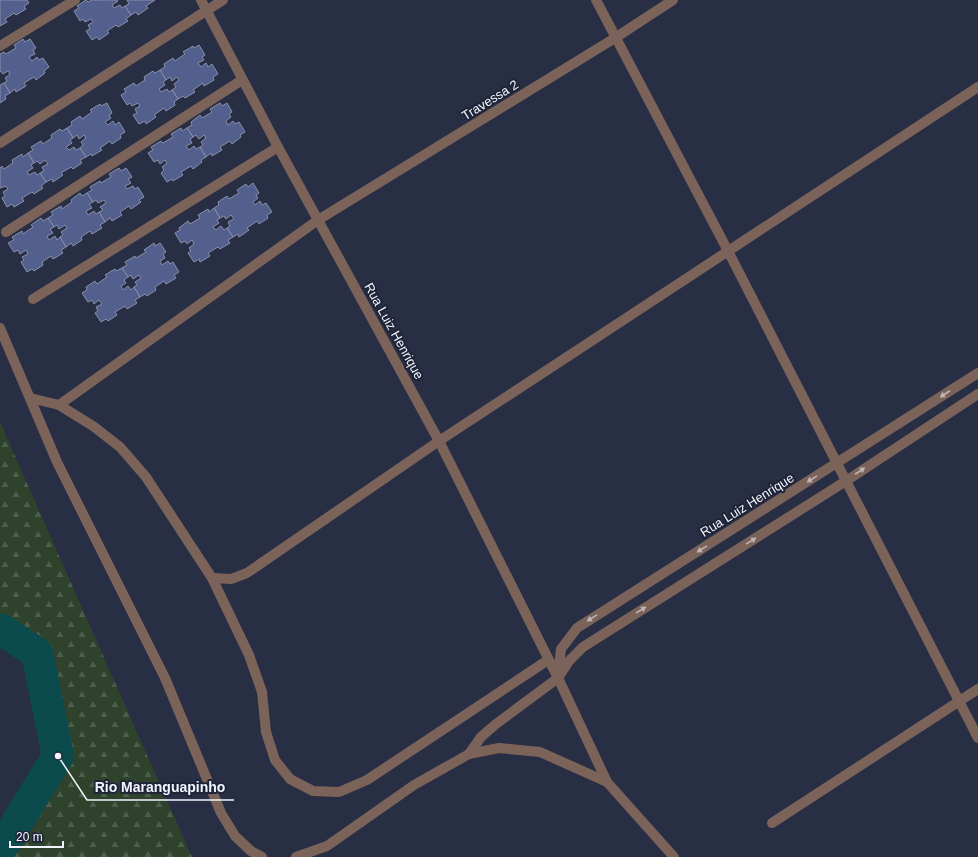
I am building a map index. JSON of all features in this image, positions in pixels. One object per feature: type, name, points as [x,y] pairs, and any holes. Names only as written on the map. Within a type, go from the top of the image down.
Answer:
[{"type":"street","points":[[0,46],[75,0]]},
{"type":"street","name":"Rua Luiz Henrique","points":[[201,0],[278,147],[438,441],[558,678],[607,782],[674,857]]},
{"type":"street","points":[[0,143],[223,0]]},
{"type":"street","points":[[596,0],[728,251],[978,738]]},
{"type":"street","name":"Travessa 2","points":[[59,405],[318,220],[615,38],[673,0]]},
{"type":"street","points":[[6,232],[242,80]]},
{"type":"street","points":[[212,578],[231,579],[247,573],[438,441],[978,87]]},
{"type":"street","points":[[33,300],[278,147]]},
{"type":"street","points":[[0,328],[57,462],[165,678],[221,813],[235,836],[251,851],[262,857]]},
{"type":"street","name":"Rua Luiz Henrique","points":[[558,678],[561,649],[577,628],[978,373]]},
{"type":"street","points":[[469,754],[481,737],[496,724],[558,678],[569,661],[583,647],[846,481],[978,394]]},
{"type":"street","points":[[30,398],[59,405],[93,426],[120,447],[146,478],[212,578],[249,655],[262,692],[266,732],[274,760],[290,779],[313,791],[338,792],[367,780],[548,660]]},
{"type":"street","points":[[772,822],[978,689]]},
{"type":"street","points":[[296,857],[327,846],[414,785],[469,754],[499,748],[540,752],[607,782]]},
{"type":"green space","points":[[0,422],[192,857],[0,857],[0,850],[58,756],[37,653],[0,629]]},
{"type":"building","points":[[0,0],[27,0],[29,3],[24,6],[26,9],[16,15],[14,13],[5,19],[7,22],[0,26]]},
{"type":"building","points":[[86,0],[88,2],[92,0],[117,0],[118,1],[112,5],[114,8],[120,5],[122,8],[125,6],[131,15],[126,19],[128,21],[118,27],[116,25],[107,31],[109,33],[99,40],[97,37],[92,40],[86,31],[90,29],[88,25],[93,22],[91,19],[85,22],[83,19],[80,21],[74,11],[79,8],[77,6]]},
{"type":"building","points":[[127,0],[155,0],[146,6],[148,8],[138,15],[136,12],[131,15],[125,6],[129,4]]},
{"type":"building","points":[[23,39],[25,42],[30,39],[36,48],[33,50],[35,54],[29,57],[32,61],[37,57],[39,60],[43,58],[49,67],[44,71],[45,73],[36,80],[34,77],[24,83],[26,86],[16,92],[15,89],[10,93],[4,83],[7,81],[5,78],[10,74],[8,71],[3,74],[0,71],[0,54],[4,52],[6,54],[16,48],[14,45]]},
{"type":"building","points":[[199,45],[205,55],[202,57],[204,60],[198,63],[201,67],[206,63],[208,67],[212,64],[218,74],[213,77],[214,80],[204,86],[203,83],[193,90],[195,92],[185,98],[183,96],[178,99],[172,90],[176,87],[174,84],[179,80],[177,77],[172,81],[170,77],[166,80],[160,70],[165,67],[164,64],[173,58],[175,61],[185,54],[183,52],[193,46],[194,48]]},
{"type":"building","points":[[160,70],[166,80],[163,82],[165,85],[159,89],[161,92],[167,89],[169,92],[172,90],[178,99],[174,102],[175,105],[166,111],[164,108],[154,115],[156,117],[146,124],[145,121],[139,124],[133,115],[137,113],[135,109],[140,106],[138,103],[132,106],[130,103],[127,105],[121,95],[126,92],[124,89],[134,83],[136,86],[145,80],[144,77],[153,71],[155,73]]},
{"type":"building","points":[[4,83],[10,93],[5,96],[6,99],[0,103],[0,85]]},
{"type":"building","points":[[107,103],[112,113],[109,115],[111,118],[105,122],[108,125],[113,121],[115,125],[119,122],[125,132],[120,135],[121,138],[112,144],[110,141],[100,148],[102,150],[92,156],[91,154],[86,157],[80,148],[83,145],[81,142],[86,138],[84,135],[79,139],[77,135],[73,138],[67,128],[72,125],[71,122],[80,116],[82,119],[92,112],[90,110],[100,104],[101,106]]},
{"type":"building","points":[[220,103],[222,106],[227,103],[232,112],[229,114],[231,117],[226,121],[228,125],[233,121],[235,124],[239,122],[245,132],[232,144],[230,141],[220,147],[222,150],[212,156],[211,153],[206,157],[200,147],[203,145],[201,142],[206,138],[204,135],[199,139],[196,135],[193,137],[187,128],[192,125],[191,122],[200,115],[202,118],[212,112],[210,109]]},
{"type":"building","points":[[67,128],[73,138],[70,140],[72,143],[66,147],[69,150],[74,147],[76,150],[80,148],[86,157],[80,160],[82,163],[73,169],[71,167],[61,173],[63,175],[53,182],[52,179],[46,182],[40,173],[44,171],[42,167],[48,164],[45,160],[40,164],[37,161],[34,163],[28,153],[33,150],[31,147],[41,141],[43,144],[52,138],[51,135],[60,129],[62,131]]},
{"type":"building","points":[[181,128],[182,131],[187,128],[193,137],[190,139],[192,143],[186,146],[189,150],[194,146],[196,149],[200,147],[206,157],[193,169],[191,166],[181,172],[183,175],[173,181],[172,179],[167,182],[161,173],[164,170],[162,167],[167,163],[165,160],[160,164],[158,160],[154,162],[148,153],[153,150],[151,147],[161,141],[163,143],[173,137],[171,134]]},
{"type":"building","points":[[28,153],[34,163],[31,165],[33,168],[27,172],[29,175],[35,172],[37,175],[40,173],[46,182],[41,186],[43,188],[34,194],[32,192],[22,198],[24,201],[14,207],[12,204],[7,207],[2,198],[5,196],[3,192],[8,189],[6,186],[0,188],[0,168],[2,166],[4,169],[13,163],[12,160],[22,154],[23,157]]},
{"type":"building","points":[[119,168],[121,171],[126,168],[132,177],[128,179],[131,183],[125,186],[127,189],[133,186],[135,189],[138,187],[144,197],[139,200],[141,202],[131,209],[129,206],[120,212],[122,215],[112,221],[110,218],[105,222],[99,212],[103,210],[100,207],[106,203],[104,200],[98,203],[96,200],[93,202],[87,193],[92,190],[90,187],[111,177],[109,174]]},
{"type":"building","points":[[253,183],[259,193],[256,195],[258,198],[253,202],[255,205],[260,201],[262,205],[266,203],[272,212],[267,215],[268,218],[259,224],[257,221],[247,228],[249,230],[239,237],[238,234],[233,237],[227,228],[230,226],[228,222],[234,219],[231,215],[226,219],[224,216],[220,218],[214,208],[219,205],[218,202],[227,196],[229,199],[239,193],[237,190],[246,184],[248,187]]},
{"type":"building","points":[[80,193],[82,196],[87,193],[93,202],[89,204],[92,208],[86,211],[88,215],[94,211],[96,214],[99,212],[105,222],[100,225],[102,228],[92,234],[90,231],[81,237],[82,240],[73,246],[71,243],[66,247],[60,237],[63,235],[61,232],[67,228],[65,225],[59,229],[57,225],[54,227],[48,218],[53,215],[51,212],[61,206],[62,209],[72,202],[71,200]]},
{"type":"building","points":[[214,208],[220,218],[217,220],[219,223],[213,227],[216,230],[221,226],[224,230],[227,228],[233,237],[228,240],[230,243],[220,249],[218,247],[208,253],[210,256],[200,262],[199,259],[194,262],[188,253],[191,251],[189,248],[194,244],[192,240],[187,244],[185,241],[181,243],[175,233],[188,221],[190,224],[200,218],[198,215],[208,209],[209,212]]},
{"type":"building","points":[[41,218],[43,221],[48,218],[54,227],[50,229],[53,233],[47,236],[49,240],[55,236],[57,240],[60,237],[66,247],[61,250],[63,253],[53,259],[51,256],[42,262],[43,265],[34,271],[32,269],[27,272],[21,262],[24,260],[22,257],[28,254],[26,250],[20,254],[18,250],[14,252],[8,243],[14,240],[12,237],[22,231],[23,234],[33,227],[31,225]]},
{"type":"building","points":[[154,243],[155,246],[160,243],[166,252],[163,254],[165,258],[160,261],[162,265],[168,261],[170,264],[173,262],[179,272],[174,275],[176,278],[166,284],[164,281],[155,287],[156,290],[147,296],[145,294],[140,297],[134,287],[137,285],[135,282],[141,278],[139,275],[133,279],[131,275],[128,277],[122,268],[127,265],[125,262],[146,252],[144,250]]},
{"type":"building","points":[[122,268],[128,277],[124,280],[126,283],[121,286],[123,290],[128,286],[131,290],[134,287],[140,297],[135,300],[137,303],[127,309],[125,306],[115,312],[117,315],[108,321],[106,319],[101,322],[95,313],[98,311],[96,307],[102,304],[99,300],[94,304],[92,300],[88,302],[82,293],[87,290],[86,287],[95,281],[97,284],[107,277],[105,275],[115,269],[116,271]]},
{"type":"waterway","points":[[0,629],[37,653],[58,756],[0,850]]},
{"type":"place","name":"Rio Maranguapinho","points":[[58,756]]}]
